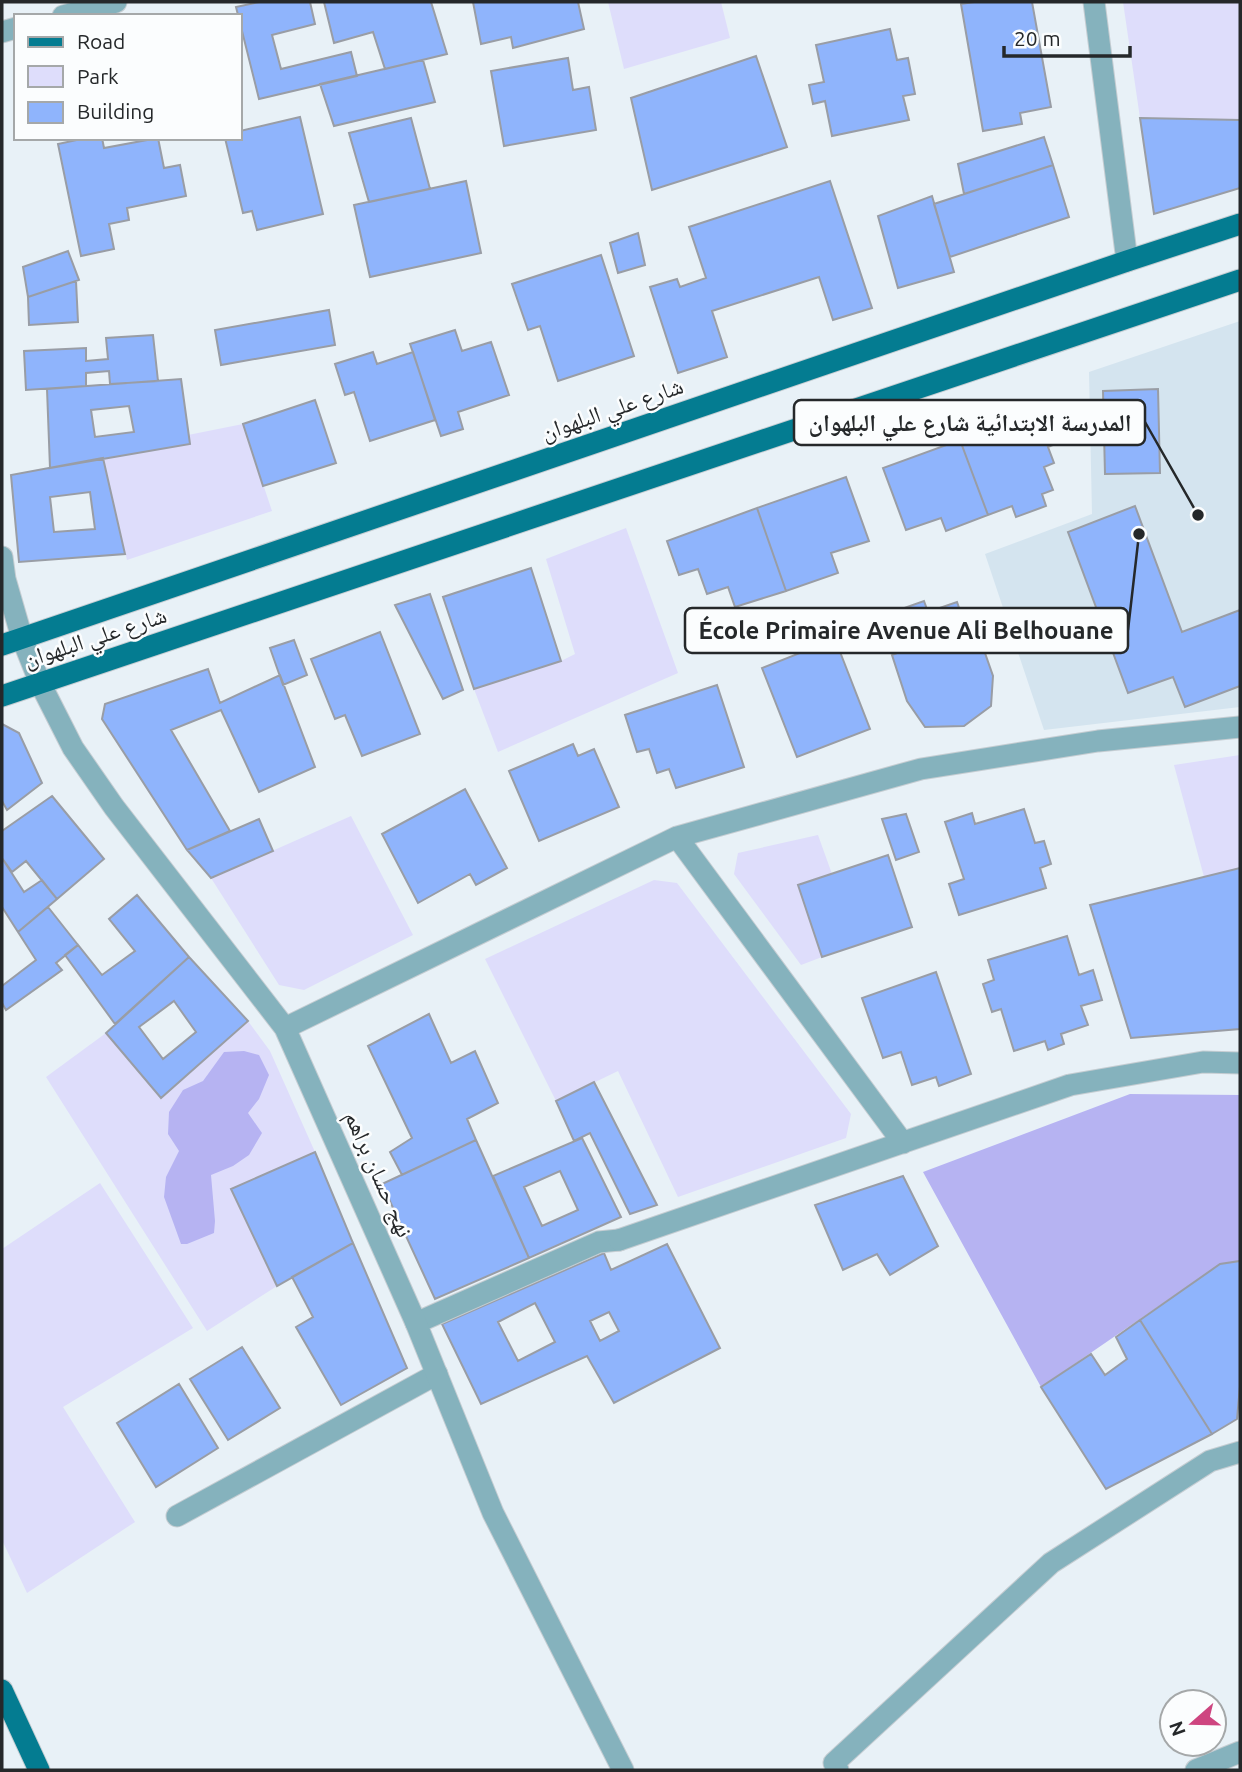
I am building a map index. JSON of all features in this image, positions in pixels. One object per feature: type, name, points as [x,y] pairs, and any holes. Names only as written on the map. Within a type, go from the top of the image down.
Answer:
[{"type":"main road","name":"شارع علي البلهوان","points":[[2,645],[1240,224]]},
{"type":"main road","name":"شارع علي البلهوان","points":[[2,696],[1240,280]]},
{"type":"main road","points":[[2,1690],[39,1770]]},
{"type":"street","points":[[71,14],[117,2]]},
{"type":"street","points":[[1094,2],[1128,261]]},
{"type":"street","name":"نهج حسان براهم","points":[[2,557],[5,579],[22,638],[40,683],[73,748],[114,807],[285,1028],[416,1323],[493,1513],[623,1770]]},
{"type":"street","points":[[285,1028],[677,837],[921,769],[1098,741],[1240,727]]},
{"type":"street","points":[[677,837],[903,1143]]},
{"type":"street","points":[[416,1323],[599,1242],[619,1240],[1070,1085],[1203,1062],[1240,1063]]},
{"type":"street","points":[[177,1516],[437,1374]]},
{"type":"street","points":[[838,1770],[834,1763],[1051,1563],[1210,1461],[1240,1452]]},
{"type":"street","points":[[1196,1770],[1240,1752]]},
{"type":"shaded area","points":[[1240,321],[1240,707],[1044,730],[985,554],[1092,514],[1089,372]]},
{"type":"shaded area","points":[[244,1051],[259,1055],[269,1075],[259,1099],[248,1113],[262,1133],[249,1155],[233,1166],[211,1175],[214,1233],[181,1244],[164,1197],[166,1177],[179,1151],[168,1134],[169,1112],[183,1090],[203,1081],[224,1052]]},
{"type":"shaded area","points":[[1130,1094],[1240,1095],[1240,1261],[1220,1264],[1041,1387],[923,1172]]},
{"type":"green space","points":[[608,2],[721,2],[730,38],[624,69]]},
{"type":"green space","points":[[1123,2],[1240,2],[1240,120],[1140,118]]},
{"type":"green space","points":[[243,424],[272,511],[127,560],[103,458],[188,435]]},
{"type":"green space","points":[[626,528],[678,673],[498,752],[474,689],[575,654],[546,559]]},
{"type":"green space","points":[[1240,755],[1240,868],[1204,877],[1174,765]]},
{"type":"green space","points":[[351,816],[413,935],[304,990],[279,985],[211,878]]},
{"type":"green space","points":[[818,835],[832,874],[798,885],[822,957],[801,965],[734,874],[738,853]]},
{"type":"green space","points":[[654,880],[677,883],[851,1114],[846,1138],[678,1197],[618,1071],[556,1101],[485,959]]},
{"type":"green space","points":[[248,1021],[270,1051],[315,1152],[231,1189],[277,1286],[207,1331],[46,1077],[106,1033],[161,1097]]},
{"type":"green space","points":[[100,1183],[193,1328],[63,1407],[135,1522],[27,1593],[2,1540],[2,1249]]},
{"type":"building","points":[[259,2],[310,2],[315,24],[272,35],[281,69],[351,52],[357,76],[259,99],[242,31],[242,14],[238,14],[236,7]]},
{"type":"building","points":[[324,2],[431,2],[447,54],[385,69],[373,32],[334,43]]},
{"type":"building","points":[[473,2],[578,2],[584,29],[513,48],[511,37],[481,44]]},
{"type":"building","points":[[1032,2],[1051,107],[1020,113],[1022,124],[983,131],[961,4]]},
{"type":"building","points":[[890,29],[897,60],[908,58],[915,94],[903,96],[909,120],[832,136],[825,101],[813,104],[809,85],[824,82],[816,45]]},
{"type":"building","points":[[756,56],[787,147],[652,190],[631,98]]},
{"type":"building","points":[[568,58],[573,90],[589,87],[596,130],[504,146],[491,71]]},
{"type":"building","points":[[423,60],[435,102],[334,126],[320,84]]},
{"type":"building","points":[[300,117],[323,214],[257,230],[252,211],[243,213],[225,140],[242,140],[242,131]]},
{"type":"building","points":[[411,118],[430,189],[369,202],[349,133]]},
{"type":"building","points":[[1140,118],[1240,120],[1240,188],[1154,214]]},
{"type":"building","points":[[1044,137],[1053,165],[964,194],[958,164]]},
{"type":"building","points":[[77,140],[102,140],[104,148],[158,140],[164,168],[180,165],[186,196],[127,208],[129,220],[109,224],[114,249],[81,256],[58,144]]},
{"type":"building","points":[[1053,165],[1069,217],[950,257],[934,204]]},
{"type":"building","points":[[466,181],[481,253],[370,277],[354,205]]},
{"type":"building","points":[[830,181],[872,308],[833,320],[819,277],[712,311],[727,357],[678,373],[650,287],[677,279],[680,287],[706,278],[689,227]]},
{"type":"building","points":[[932,196],[954,272],[898,288],[878,216]]},
{"type":"building","points":[[638,233],[645,265],[618,273],[610,243]]},
{"type":"building","points":[[68,251],[79,280],[28,297],[23,267]]},
{"type":"building","points":[[601,255],[634,356],[558,381],[540,326],[528,330],[512,284]]},
{"type":"building","points":[[76,281],[78,322],[29,325],[28,297]]},
{"type":"building","points":[[329,310],[335,345],[221,365],[215,330]]},
{"type":"building","points":[[455,330],[462,351],[491,342],[509,395],[458,412],[463,429],[441,436],[410,344]]},
{"type":"building","points":[[153,335],[158,381],[110,384],[109,371],[86,373],[86,386],[26,390],[24,351],[86,348],[86,361],[108,359],[106,338]]},
{"type":"building","points":[[373,352],[377,364],[413,352],[435,420],[370,441],[354,392],[345,395],[335,364]]},
{"type":"building","points":[[181,379],[190,444],[50,468],[47,389]],"holes":[[[129,406],[134,432],[95,437],[91,410]]]},
{"type":"building","points":[[1158,389],[1160,473],[1105,474],[1103,391]]},
{"type":"building","points":[[315,400],[336,463],[263,486],[243,424]]},
{"type":"building","points":[[1047,407],[1060,442],[1048,447],[1054,463],[1044,467],[1053,490],[1042,494],[1046,506],[1016,517],[1012,506],[988,515],[960,440]]},
{"type":"building","points":[[960,440],[988,515],[946,531],[941,518],[906,530],[883,468]]},
{"type":"building","points":[[103,458],[125,554],[19,562],[11,475]],"holes":[[[90,492],[95,529],[54,532],[50,497]]]},
{"type":"building","points":[[846,477],[869,541],[831,553],[838,573],[786,591],[757,508]]},
{"type":"building","points":[[1135,506],[1182,632],[1240,610],[1240,686],[1185,707],[1173,677],[1128,693],[1068,532]]},
{"type":"building","points":[[757,508],[786,591],[735,607],[728,587],[707,594],[698,569],[679,575],[667,541]]},
{"type":"building","points":[[531,568],[561,661],[474,689],[443,597]]},
{"type":"building","points":[[430,594],[463,690],[443,699],[395,605]]},
{"type":"building","points":[[924,601],[928,612],[957,602],[970,639],[979,636],[993,676],[991,706],[964,726],[925,727],[907,701],[892,655],[900,652],[887,614]]},
{"type":"building","points":[[380,632],[420,734],[362,756],[345,715],[335,719],[311,659]]},
{"type":"building","points":[[835,639],[870,729],[797,757],[762,668]]},
{"type":"building","points":[[294,640],[307,675],[283,685],[270,648]]},
{"type":"building","points":[[208,669],[220,703],[280,675],[315,767],[259,792],[221,710],[171,730],[230,831],[187,850],[102,719],[105,704]]},
{"type":"building","points":[[717,685],[744,767],[676,788],[669,769],[657,773],[649,749],[637,752],[625,715]]},
{"type":"building","points":[[2,724],[19,733],[42,783],[7,810],[2,801]]},
{"type":"building","points":[[573,744],[578,756],[594,749],[619,807],[539,841],[509,771]]},
{"type":"building","points":[[465,789],[507,868],[476,885],[470,874],[418,903],[382,834]]},
{"type":"building","points":[[52,796],[104,859],[57,899],[26,861],[12,872],[2,858],[2,831]]},
{"type":"building","points":[[1024,809],[1035,843],[1044,841],[1051,864],[1040,868],[1046,888],[959,915],[949,884],[964,879],[945,822],[972,813],[975,824]]},
{"type":"building","points":[[906,814],[919,852],[896,860],[882,819]]},
{"type":"building","points":[[259,819],[273,851],[211,878],[187,850]]},
{"type":"building","points":[[888,855],[912,927],[822,957],[798,885]]},
{"type":"building","points":[[2,858],[24,892],[42,880],[57,899],[18,932],[2,907]]},
{"type":"building","points":[[1240,868],[1240,1029],[1131,1038],[1090,905]]},
{"type":"building","points":[[137,895],[189,957],[115,1024],[65,955],[78,945],[102,975],[135,951],[109,919]]},
{"type":"building","points":[[48,907],[78,945],[56,963],[62,970],[6,1010],[2,1003],[2,986],[36,960],[18,932]]},
{"type":"building","points":[[1067,936],[1079,975],[1093,970],[1102,1000],[1081,1006],[1088,1025],[1061,1034],[1064,1044],[1048,1050],[1045,1041],[1014,1051],[1001,1009],[992,1012],[983,984],[994,980],[988,960]]},
{"type":"building","points":[[189,957],[248,1021],[161,1098],[106,1033]],"holes":[[[174,1001],[196,1032],[163,1059],[139,1027]]]},
{"type":"building","points":[[936,972],[971,1074],[939,1086],[936,1077],[912,1085],[901,1052],[883,1058],[862,998]]},
{"type":"building","points":[[429,1014],[451,1063],[475,1051],[498,1103],[467,1119],[476,1140],[402,1175],[390,1152],[412,1138],[368,1046]]},
{"type":"building","points":[[594,1082],[657,1205],[630,1214],[590,1133],[574,1141],[556,1101]]},
{"type":"building","points":[[582,1138],[621,1217],[529,1258],[493,1176]],"holes":[[[560,1171],[578,1210],[542,1226],[524,1187]]]},
{"type":"building","points":[[476,1140],[529,1258],[435,1299],[382,1184]]},
{"type":"building","points":[[315,1152],[353,1243],[277,1286],[231,1189]]},
{"type":"building","points":[[903,1176],[938,1246],[890,1275],[877,1254],[843,1270],[815,1205]]},
{"type":"building","points":[[353,1243],[407,1368],[341,1405],[296,1327],[313,1317],[292,1277]]},
{"type":"building","points":[[667,1244],[720,1348],[614,1403],[587,1356],[481,1404],[442,1324],[604,1253],[611,1270]],"holes":[[[535,1303],[555,1342],[518,1361],[498,1322]],[[609,1312],[619,1331],[600,1341],[590,1321]]]},
{"type":"building","points":[[1240,1261],[1240,1386],[1237,1419],[1212,1434],[1140,1320],[1220,1264]]},
{"type":"building","points":[[1140,1320],[1212,1434],[1106,1489],[1041,1387],[1091,1354],[1105,1375],[1127,1359],[1116,1337]]},
{"type":"building","points":[[242,1347],[280,1408],[228,1440],[190,1379]]},
{"type":"building","points":[[179,1384],[218,1448],[156,1487],[117,1423]]},
{"type":"place","name":"المدرسة الابتدائية شارع علي البلهوان","points":[[1198,515]]},
{"type":"place","name":"École Primaire Avenue Ali Belhouane","points":[[1139,534]]}]
